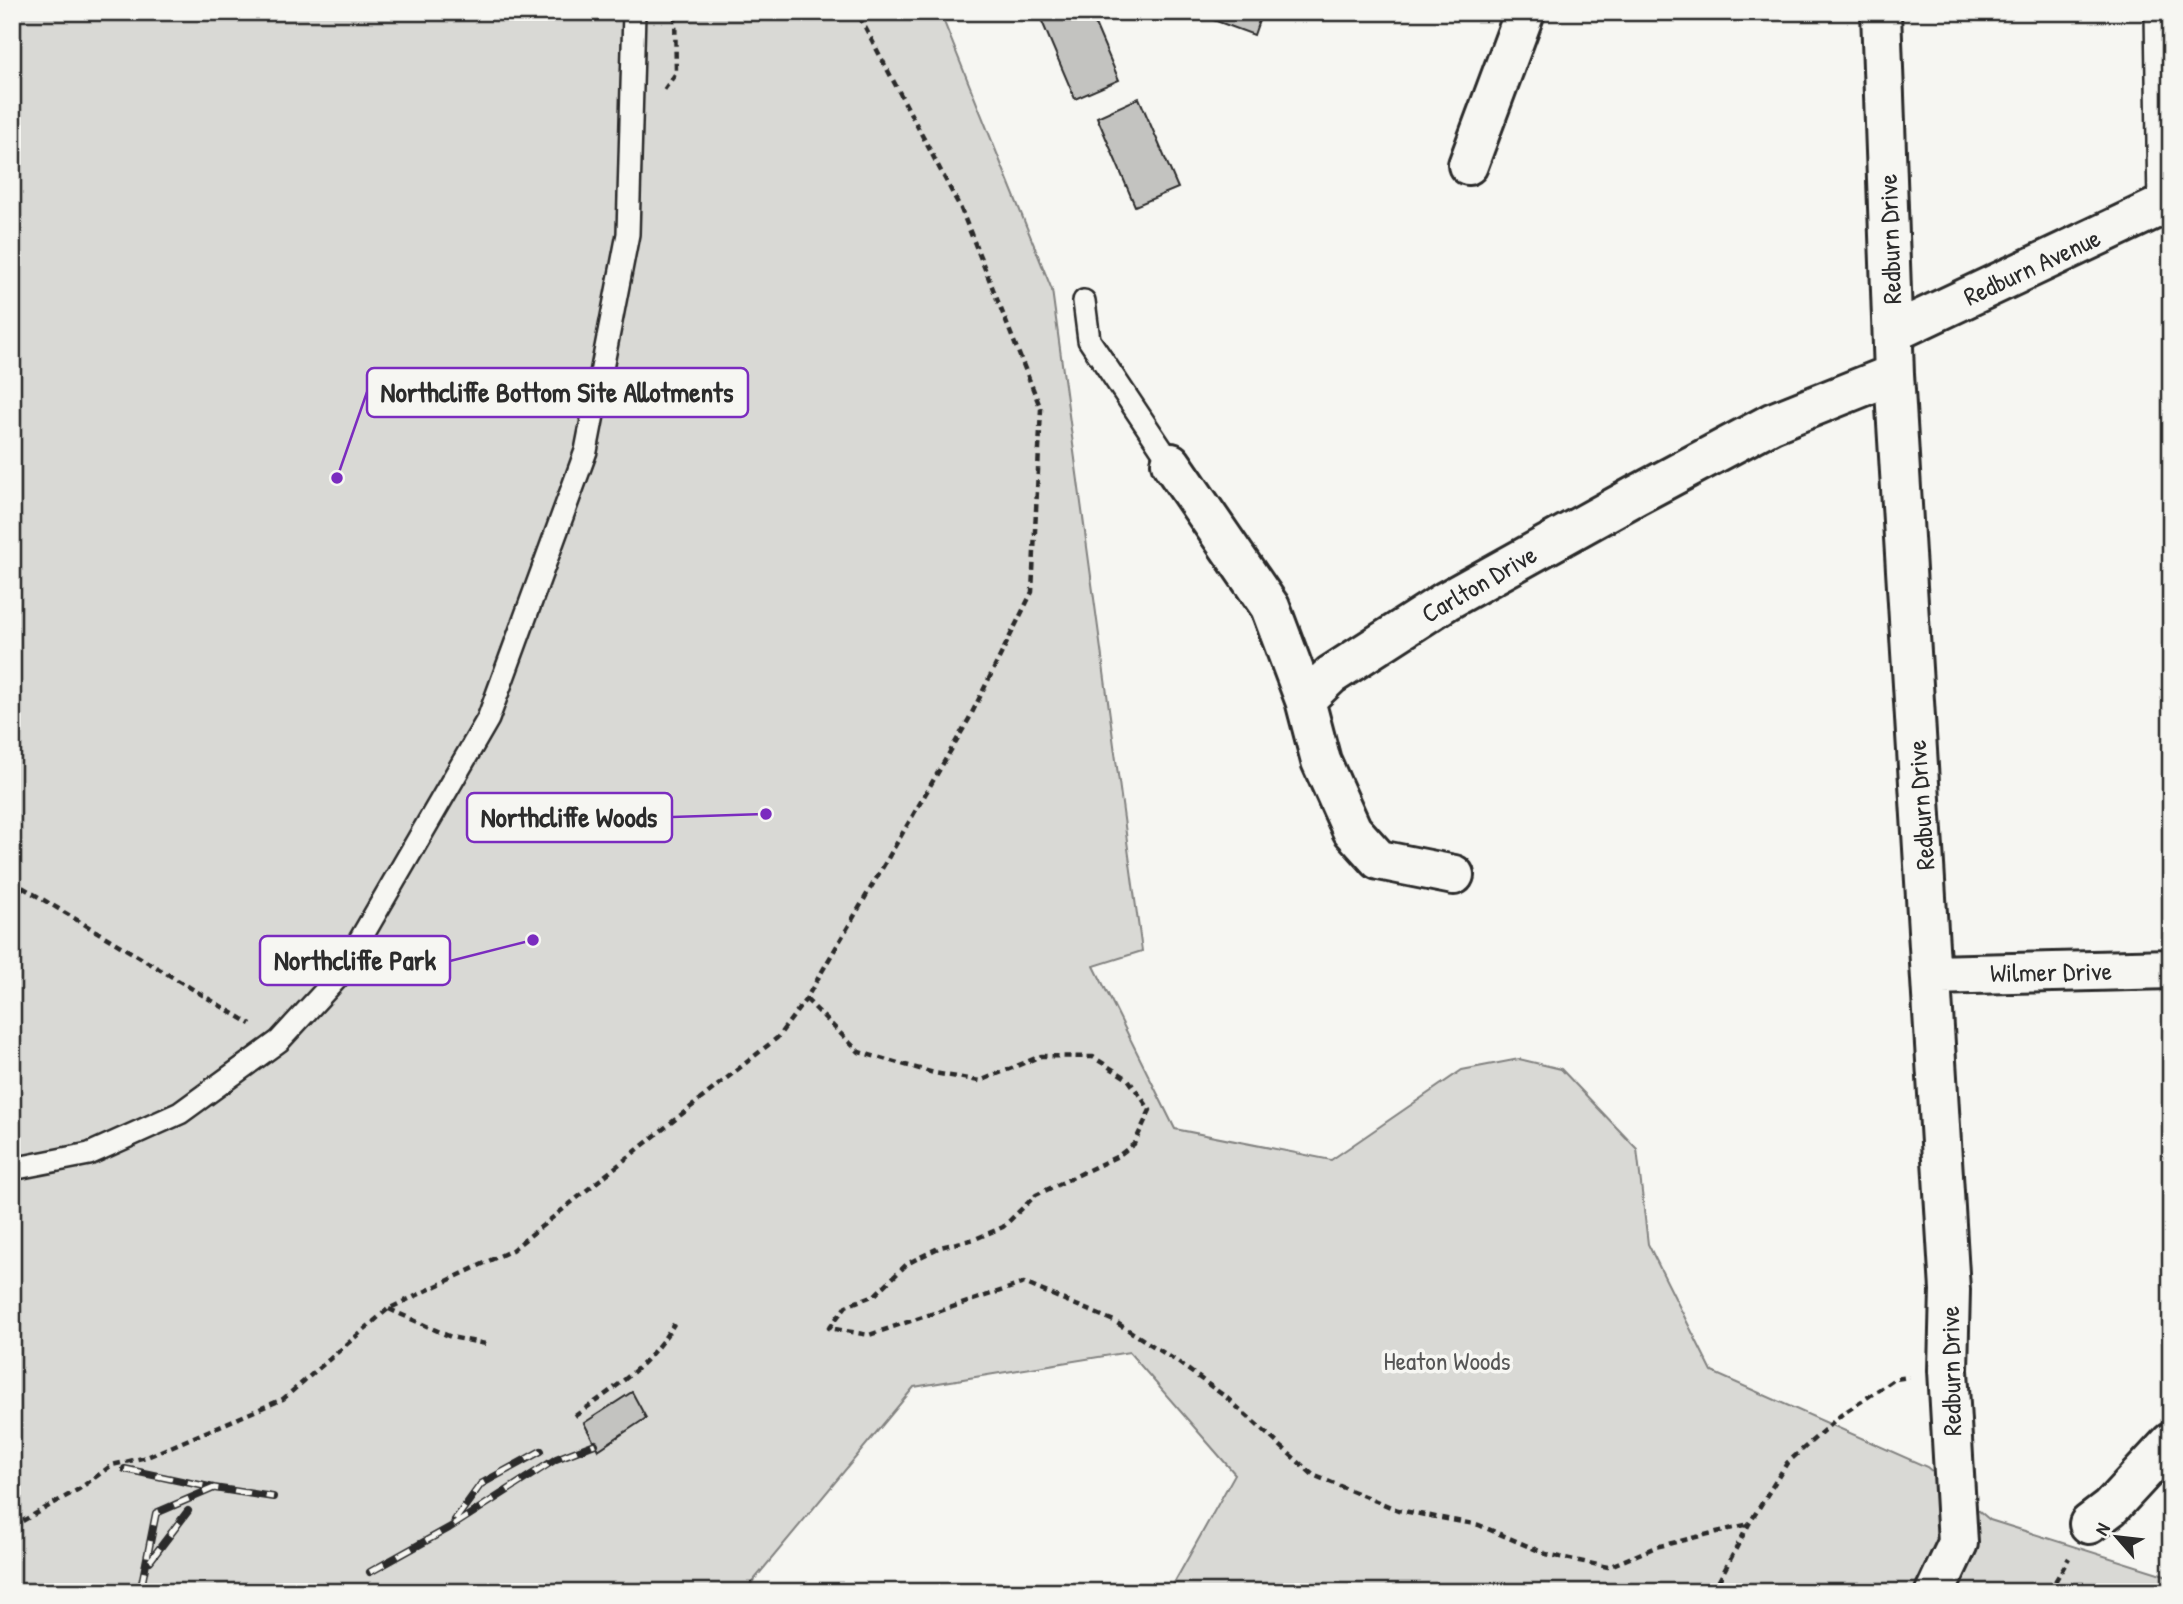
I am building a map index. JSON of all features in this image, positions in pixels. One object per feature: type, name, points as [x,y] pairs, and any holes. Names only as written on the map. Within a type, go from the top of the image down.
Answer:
[{"type":"street","points":[[1468,165],[1525,12]]},
{"type":"street","name":"Redburn Drive","points":[[1881,12],[1894,374],[1950,1290],[1948,1370],[1958,1543],[1935,1592]]},
{"type":"street","name":"Redburn Avenue","points":[[1894,331],[2165,206]]},
{"type":"street","name":"Carlton Drive","points":[[1305,700],[1331,675],[1446,601],[1564,535],[1772,423],[1894,374]]},
{"type":"street","points":[[1171,463],[1270,607],[1305,700],[1321,761],[1352,830],[1379,860],[1454,875]]},
{"type":"street","name":"Wilmer Drive","points":[[1932,975],[2171,969]]},
{"type":"street","points":[[2089,1524],[2110,1508],[2171,1442]]},
{"type":"lane","points":[[12,1168],[89,1154],[180,1113],[279,1041],[339,976],[488,719],[586,451],[628,234],[634,12]]},
{"type":"lane","points":[[2156,12],[2165,206]]},
{"type":"lane","points":[[1084,301],[1090,340],[1171,463]]},
{"type":"path","points":[[12,1527],[79,1489],[112,1465],[147,1457],[284,1399],[388,1309],[512,1250],[777,1038],[806,999],[969,719],[1032,592],[1041,410],[961,209],[857,12]]},
{"type":"path","points":[[12,881],[279,1041]]},
{"type":"path","points":[[806,999],[859,1052],[934,1073],[980,1082],[1041,1056],[1093,1057],[1128,1079],[1150,1110],[1134,1144],[1118,1156],[1035,1195],[1003,1227],[975,1239],[940,1247],[907,1264],[875,1295],[846,1306],[829,1328],[869,1335],[1024,1283],[1114,1321],[1175,1360],[1227,1398],[1313,1475],[1398,1510],[1479,1525],[1546,1554],[1608,1566],[1656,1547],[1749,1524]]},
{"type":"path","points":[[388,1309],[451,1337],[486,1344]]},
{"type":"path","points":[[575,1416],[626,1380],[657,1350],[674,1324]]},
{"type":"path","points":[[1713,1592],[1749,1524],[1787,1463],[1841,1415],[1895,1379],[1948,1370]]},
{"type":"green space","name":"Heaton Woods","points":[[12,12],[940,12],[1052,290],[1142,951],[1094,966],[1175,1129],[1331,1160],[1462,1070],[1519,1059],[1561,1069],[1637,1149],[1648,1244],[1712,1372],[1927,1467],[1990,1520],[2171,1577],[2171,1592],[1169,1592],[1235,1474],[1129,1352],[914,1387],[744,1592],[12,1592]]},
{"type":"building","points":[[1038,12],[1090,12],[1119,80],[1075,99]]},
{"type":"building","points":[[1192,12],[1262,12],[1254,35]]},
{"type":"building","points":[[1139,98],[1178,188],[1135,206],[1097,117]]},
{"type":"building","points":[[632,1392],[646,1418],[598,1450],[584,1423]]},
{"type":"railway","points":[[370,1572],[449,1528],[556,1459],[595,1444]]},
{"type":"railway","points":[[455,1520],[481,1484],[541,1451]]},
{"type":"railway","points":[[125,1469],[214,1488]]},
{"type":"railway","points":[[141,1588],[156,1513],[214,1488],[273,1497]]},
{"type":"railway","points":[[150,1561],[188,1511]]},
{"type":"place","name":"Northcliffe Bottom Site Allotments","points":[[337,478]]},
{"type":"place","name":"Northcliffe Woods","points":[[766,814]]},
{"type":"place","name":"Northcliffe Park","points":[[533,940]]}]
